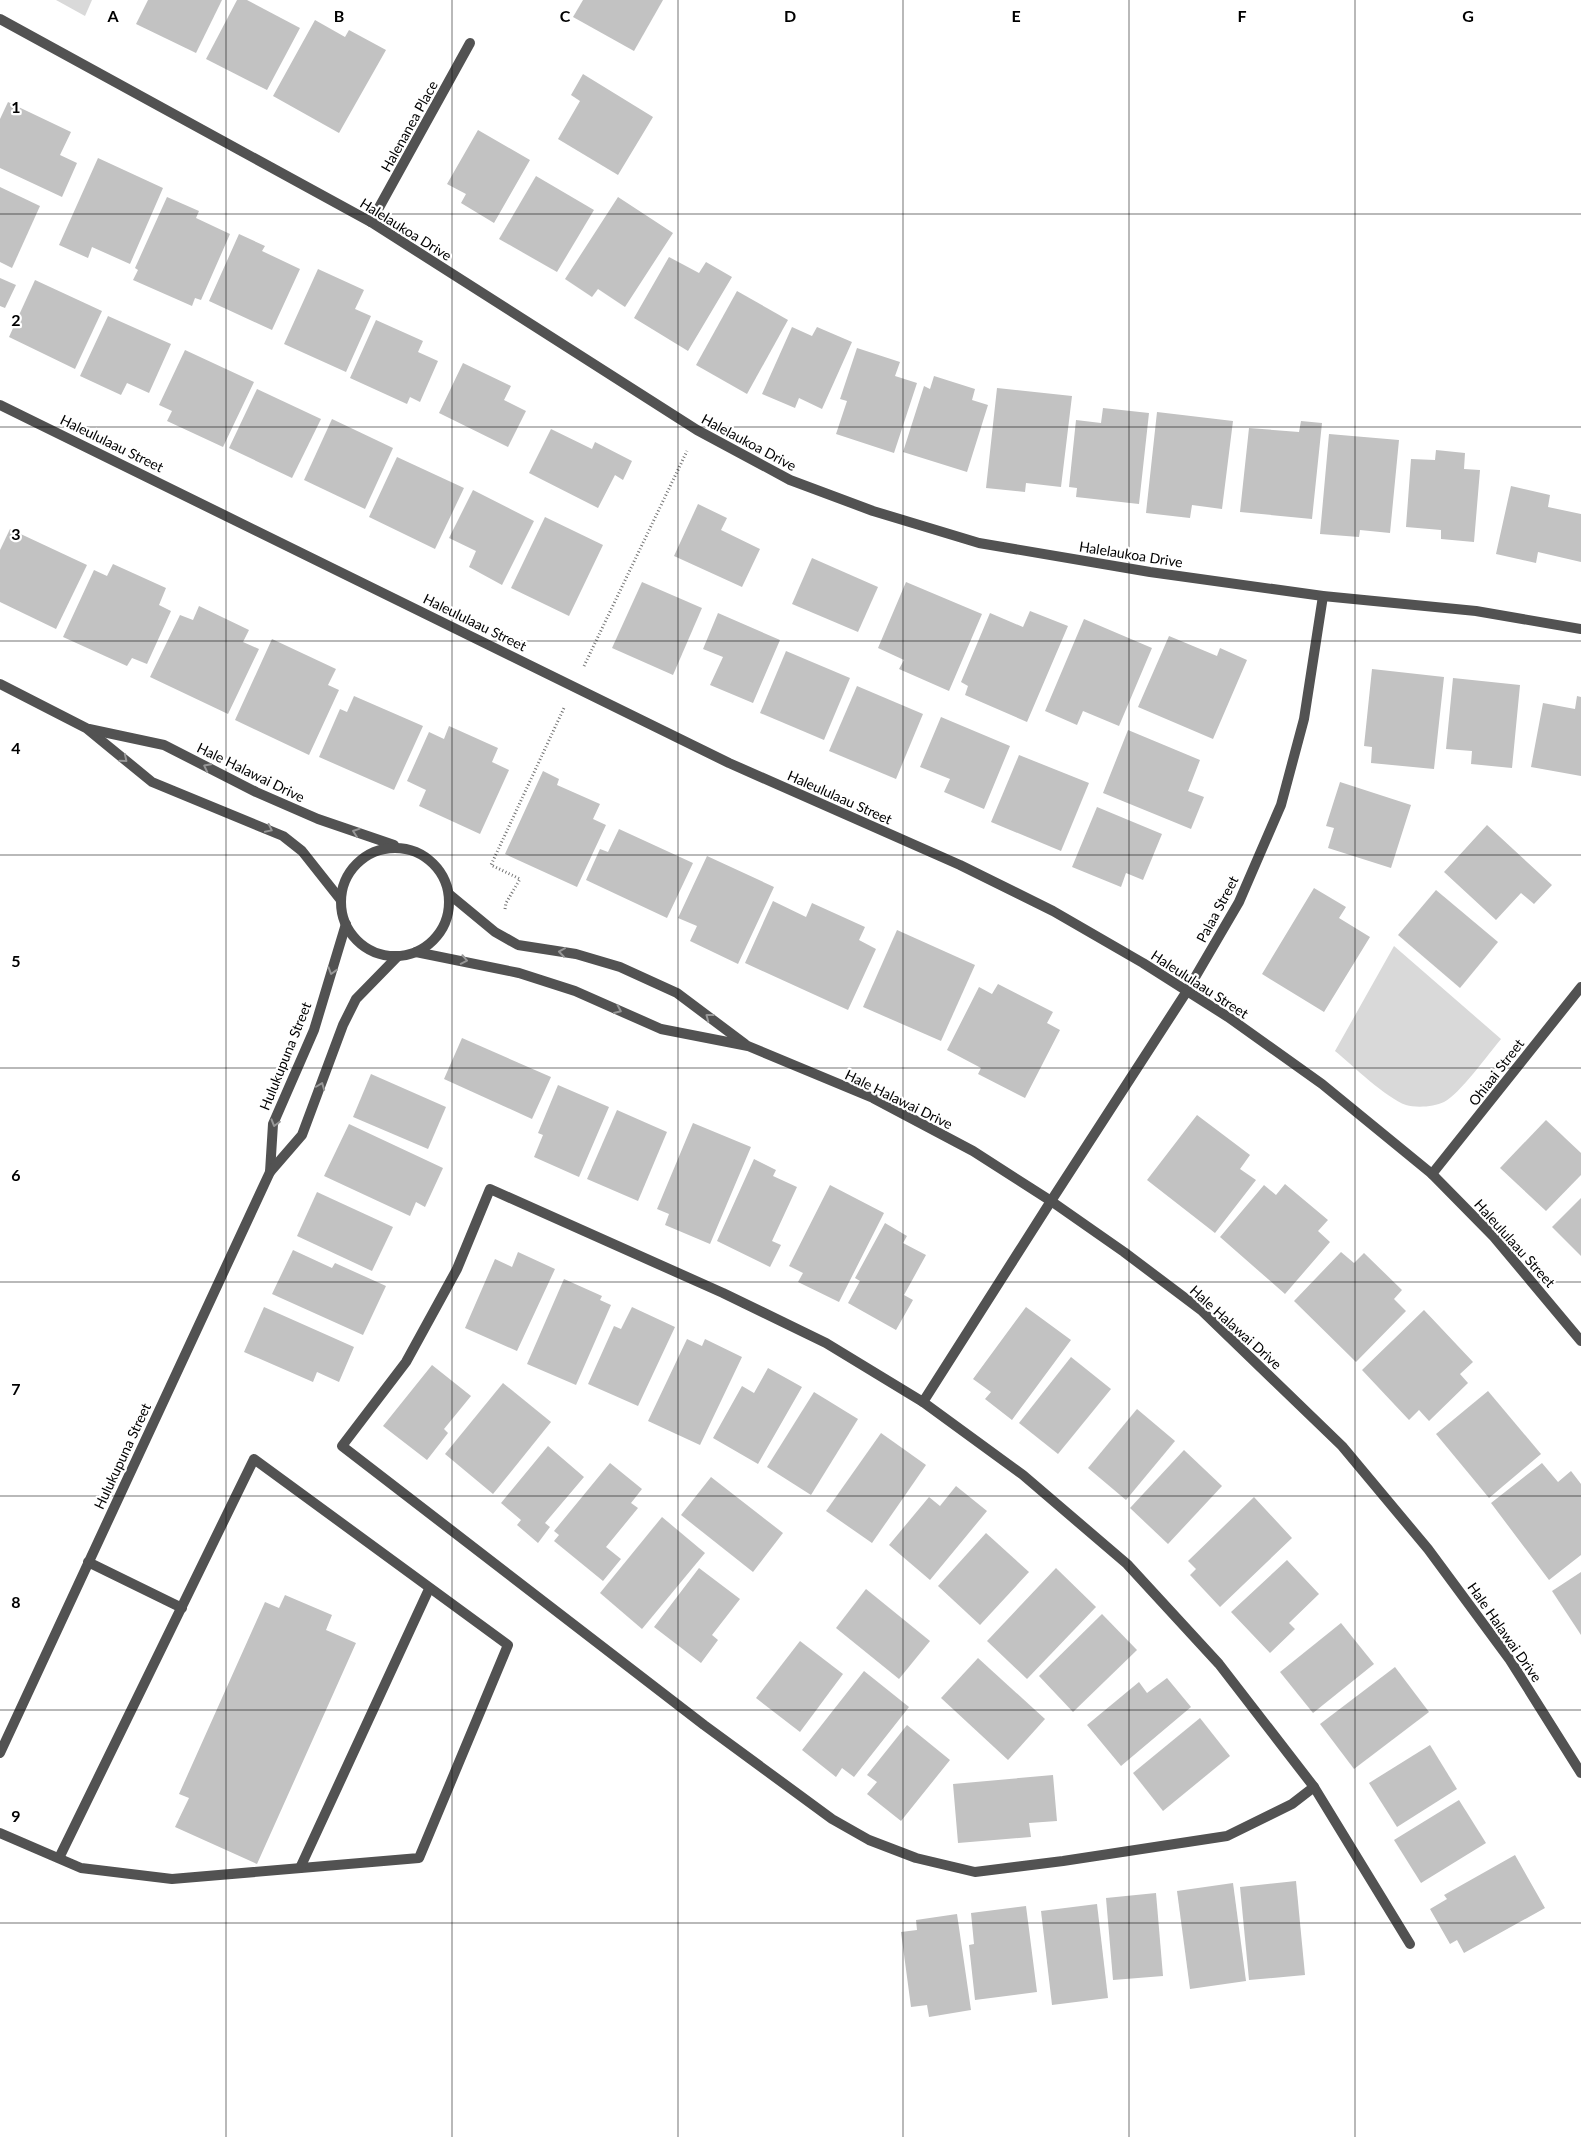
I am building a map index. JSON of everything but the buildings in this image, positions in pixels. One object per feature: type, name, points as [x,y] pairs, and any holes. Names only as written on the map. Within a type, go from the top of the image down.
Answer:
[{"type":"street","name":"Halelaukoa Drive","points":[[0,19],[371,222],[697,430],[790,480],[873,511],[979,543],[1150,572],[1324,596],[1476,611],[1581,629]]},
{"type":"street","name":"Halenanea Place","points":[[371,222],[470,44]]},
{"type":"street","name":"Haleululaau Street","points":[[0,405],[729,762],[960,865],[1054,911],[1187,991],[1322,1084],[1432,1174],[1494,1237],[1581,1341]]},
{"type":"street","name":"Palaa Street","points":[[923,1402],[1187,991],[1239,902],[1281,805],[1304,719],[1324,596]]},
{"type":"street","name":"Hale Halawai Drive","points":[[0,684],[86,728],[152,782],[283,836],[302,851],[340,899]]},
{"type":"street","name":"Hale Halawai Drive","points":[[86,728],[164,745],[256,792],[309,815],[402,848]]},
{"type":"street","points":[[385,848],[402,848],[419,852],[434,863],[444,877],[449,894],[448,912],[442,928],[431,942],[416,952],[398,956],[380,954],[363,946],[351,933],[342,917],[340,899],[345,881],[354,865],[368,854],[385,848]]},
{"type":"street","name":"Hale Halawai Drive","points":[[449,894],[495,932],[518,945],[585,956],[620,967],[678,993],[748,1046]]},
{"type":"street","name":"Hulukupuna Street","points":[[270,1172],[273,1124],[314,1030],[346,924]]},
{"type":"street","name":"Hale Halawai Drive","points":[[416,952],[519,972],[575,991],[660,1029],[748,1046],[873,1098],[973,1151],[1051,1201],[1124,1252],[1201,1310],[1342,1446],[1428,1549],[1510,1660],[1581,1773]]},
{"type":"street","name":"Hulukupuna Street","points":[[0,1752],[4,1736],[88,1562],[270,1172],[302,1135],[343,1025],[356,999],[398,956]]},
{"type":"street","name":"Ohiaai Street","points":[[1432,1174],[1581,987]]},
{"type":"street","points":[[1314,1787],[1292,1804],[1227,1836],[1063,1861],[975,1872],[916,1858],[869,1840],[832,1819],[704,1725],[342,1446],[406,1362],[457,1269],[490,1189],[723,1293],[826,1343],[923,1402],[1023,1475],[1127,1564],[1220,1664],[1314,1787],[1410,1944]]},
{"type":"street","points":[[0,1832],[81,1868],[172,1879],[419,1858],[508,1645],[254,1459],[59,1858]]},
{"type":"street","points":[[88,1562],[182,1608]]},
{"type":"street","points":[[300,1868],[429,1589]]},
{"type":"shaded area","points":[[56,0],[92,0],[85,16]]},
{"type":"shaded area","points":[[1394,946],[1501,1039],[1458,1091],[1444,1102],[1435,1105],[1415,1106],[1406,1105],[1398,1101],[1379,1089],[1335,1051]]}]
